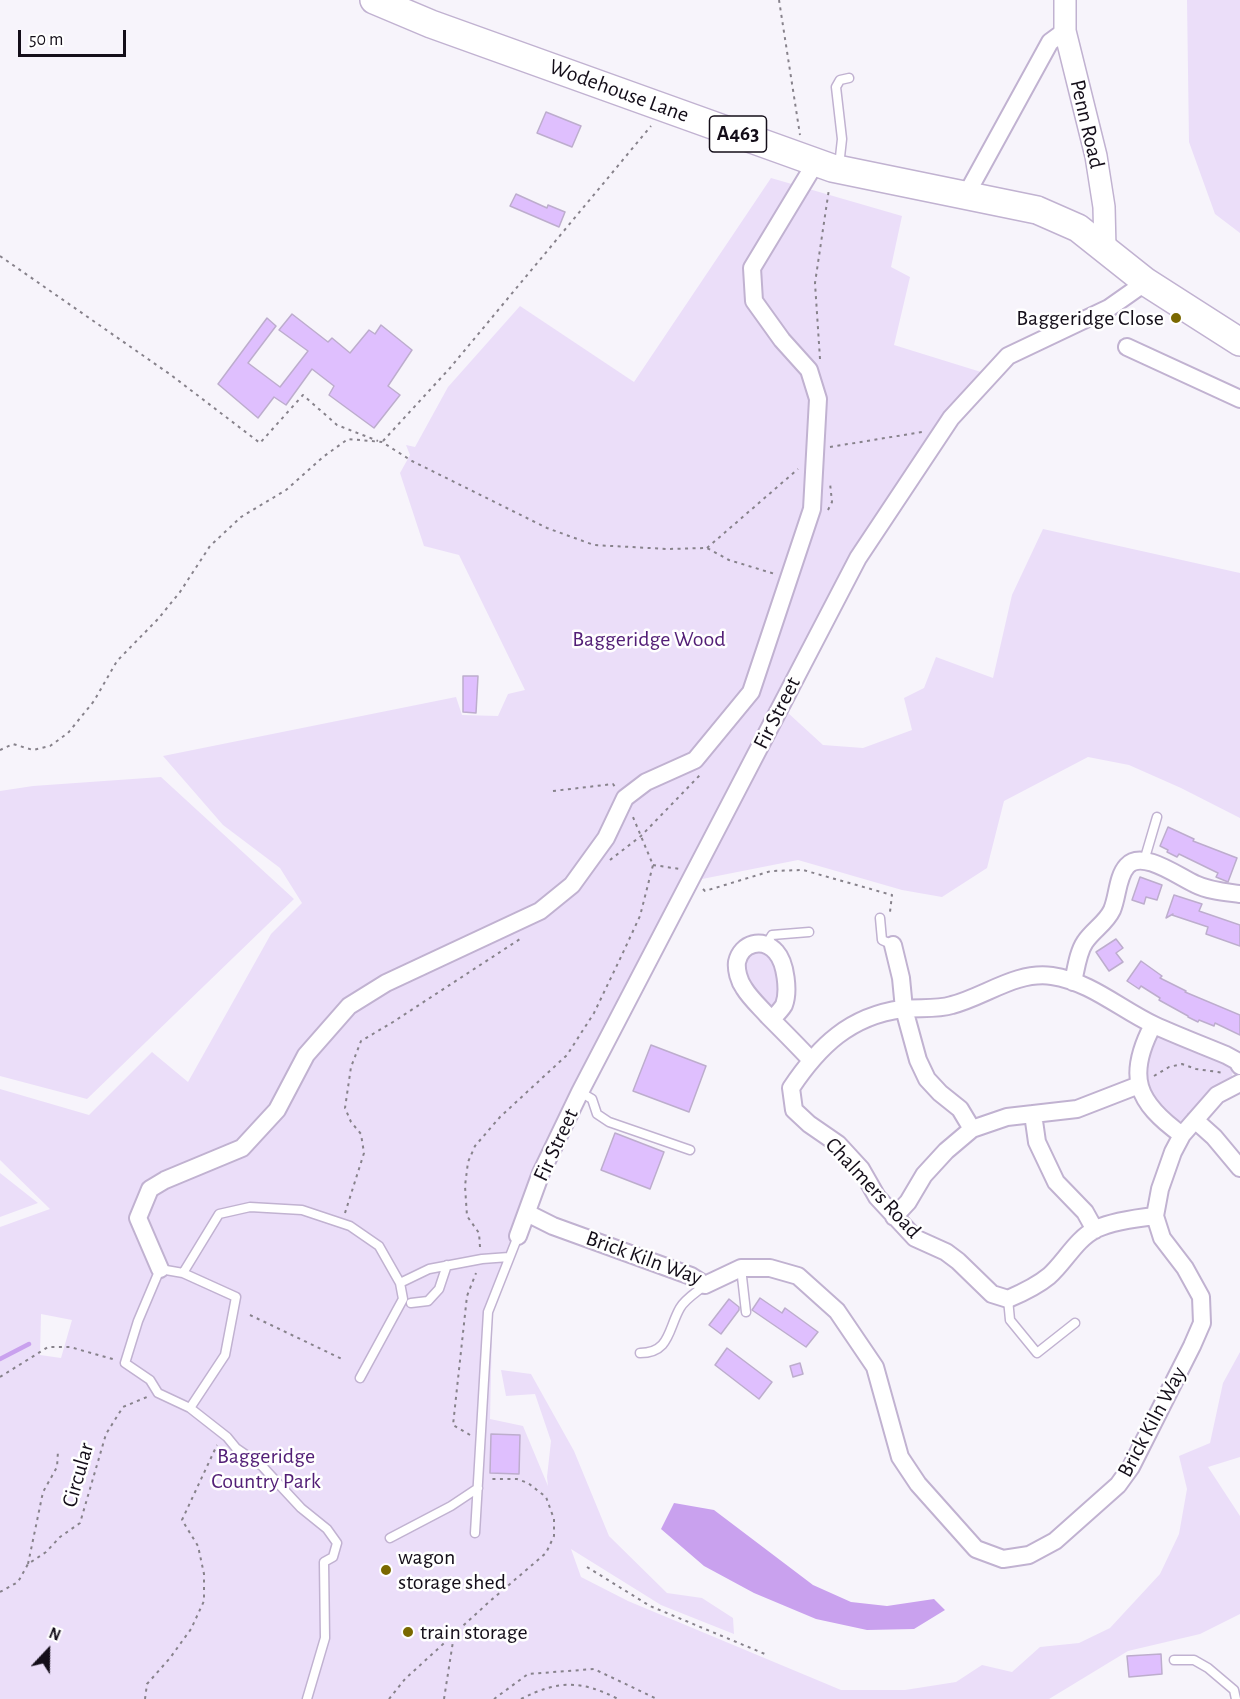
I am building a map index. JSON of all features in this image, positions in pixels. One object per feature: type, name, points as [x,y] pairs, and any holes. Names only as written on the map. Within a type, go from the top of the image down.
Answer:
[{"type":"main road","name":"Wodehouse Lane","points":[[374,0],[431,24],[823,165],[1038,210],[1078,228],[1105,249]]},
{"type":"main road","name":"A463","points":[[1105,249],[1146,282],[1240,342]]},
{"type":"street","name":"Penn Road","points":[[1065,0],[1065,31],[1096,156],[1104,207],[1105,249]]},
{"type":"street","points":[[966,195],[1050,42],[1065,31]]},
{"type":"street","points":[[160,1269],[138,1218],[150,1189],[165,1180],[242,1148],[277,1110],[306,1055],[349,1006],[386,983],[540,911],[572,885],[606,838],[625,798],[646,782],[695,760],[751,692],[812,509],[818,399],[809,370],[782,340],[754,301],[752,268],[823,165]]},
{"type":"street","name":"Fir Street","points":[[518,1236],[541,1173],[580,1092],[858,558],[945,428],[1008,356],[1108,308],[1146,282]]},
{"type":"street","points":[[1127,347],[1240,399]]},
{"type":"street","points":[[1073,981],[1084,943],[1112,911],[1122,874],[1128,864],[1139,860],[1144,861],[1177,873],[1194,884],[1240,894]]},
{"type":"street","points":[[772,1019],[783,1007],[787,994],[783,966],[777,952],[766,945],[758,943],[749,945],[742,951],[737,962],[737,974],[744,988],[772,1019],[810,1059]]},
{"type":"street","points":[[892,945],[901,978],[904,1009],[918,1060],[927,1079],[960,1109],[972,1129]]},
{"type":"street","name":"Chalmers Road","points":[[1008,1299],[992,1294],[946,1252],[915,1238],[877,1197],[861,1169],[838,1144],[809,1124],[794,1110],[791,1088],[810,1059],[848,1027],[877,1014],[904,1009],[951,1006],[1026,976],[1050,976],[1073,981],[1092,989],[1154,1025],[1226,1055],[1237,1061],[1237,1074]]},
{"type":"street","points":[[1154,1025],[1142,1046],[1138,1067],[1139,1085],[1148,1104],[1163,1121],[1182,1135]]},
{"type":"street","points":[[1008,1299],[1029,1290],[1049,1276],[1075,1247],[1095,1230],[1138,1218],[1155,1216],[1160,1189],[1173,1152],[1182,1135],[1237,1074]]},
{"type":"street","points":[[894,1216],[908,1202],[924,1175],[946,1151],[972,1129],[1007,1117],[1077,1109],[1139,1085]]},
{"type":"street","points":[[1033,1114],[1037,1142],[1056,1182],[1084,1212],[1095,1230]]},
{"type":"street","points":[[1195,1120],[1214,1137],[1240,1168]]},
{"type":"street","name":"Brick Kiln Way","points":[[527,1213],[553,1226],[692,1276],[705,1285],[741,1268],[770,1268],[798,1276],[837,1311],[874,1368],[900,1457],[912,1475],[976,1549],[1003,1560],[1029,1556],[1055,1541],[1118,1485],[1131,1467],[1192,1346],[1202,1323],[1201,1298],[1185,1268],[1162,1238],[1155,1216]]},
{"type":"lane","points":[[823,165],[842,139],[836,87],[840,80],[849,78]]},
{"type":"lane","points":[[1144,861],[1156,817]]},
{"type":"lane","points":[[880,918],[882,940],[892,945]]},
{"type":"lane","points":[[766,945],[772,935],[809,932]]},
{"type":"lane","points":[[580,1092],[592,1099],[597,1114],[609,1122],[690,1150]]},
{"type":"lane","points":[[183,1273],[219,1214],[250,1208],[302,1210],[350,1226],[379,1246],[400,1283],[404,1299],[360,1378]]},
{"type":"lane","points":[[475,1533],[488,1312],[518,1236]]},
{"type":"lane","points":[[400,1283],[429,1269],[482,1259],[509,1257]]},
{"type":"lane","points":[[411,1303],[428,1301],[439,1289],[447,1265]]},
{"type":"lane","points":[[741,1268],[746,1312]]},
{"type":"lane","points":[[190,1408],[225,1355],[236,1297],[183,1273],[160,1269],[138,1320],[125,1363],[150,1380],[158,1393],[190,1408],[223,1434],[236,1448],[262,1466],[301,1508],[327,1529],[337,1543],[333,1557],[324,1562],[325,1638],[307,1699]]},
{"type":"lane","points":[[640,1353],[652,1353],[663,1346],[681,1305],[705,1285]]},
{"type":"lane","points":[[1008,1299],[1010,1320],[1037,1353],[1076,1323]]},
{"type":"lane","points":[[390,1538],[451,1506],[478,1488]]},
{"type":"lane","points":[[1174,1660],[1194,1660],[1208,1668],[1234,1690],[1236,1699]]},
{"type":"path","points":[[778,0],[823,165],[815,283],[821,366]]},
{"type":"path","points":[[382,442],[450,368],[667,108]]},
{"type":"path","points":[[0,256],[171,375],[260,443],[303,395],[337,425],[382,442],[412,461],[547,528],[594,545],[667,549],[707,548],[729,561],[789,579]]},
{"type":"path","points":[[707,548],[814,455],[826,448],[945,428]]},
{"type":"path","points":[[0,750],[13,744],[33,750],[50,746],[68,733],[94,701],[117,660],[158,619],[180,592],[210,546],[241,517],[286,490],[323,457],[348,439],[382,442]]},
{"type":"path","points":[[604,864],[641,836],[702,772]]},
{"type":"path","points":[[481,1438],[470,1435],[453,1425],[467,1296],[482,1259],[479,1233],[467,1216],[465,1186],[468,1162],[475,1146],[500,1117],[567,1055],[594,1013],[640,916],[653,865],[625,798],[613,784],[553,791]]},
{"type":"path","points":[[653,865],[682,869],[705,891],[771,871],[803,870],[892,895],[888,930],[892,945]]},
{"type":"path","points":[[343,1224],[364,1152],[362,1134],[351,1122],[345,1108],[351,1067],[361,1041],[525,936]]},
{"type":"path","points":[[1139,1085],[1170,1067],[1182,1064],[1196,1069],[1237,1074]]},
{"type":"path","points":[[250,1314],[344,1360]]},
{"type":"path","points":[[0,1377],[48,1347],[70,1347],[125,1363]]},
{"type":"path","name":"Circular","points":[[0,1592],[18,1582],[28,1564],[80,1523],[106,1434],[123,1407],[158,1393]]},
{"type":"path","points":[[145,1699],[147,1683],[170,1658],[191,1629],[204,1601],[204,1574],[198,1546],[182,1520],[223,1434]]},
{"type":"path","points":[[28,1564],[43,1492],[57,1467],[58,1451]]},
{"type":"path","points":[[389,1699],[405,1679],[546,1553],[554,1536],[554,1519],[546,1497],[538,1490],[517,1479],[479,1478]]},
{"type":"path","points":[[587,1567],[650,1606],[765,1654]]},
{"type":"path","points":[[444,1699],[454,1635]]},
{"type":"path","points":[[494,1699],[528,1674],[594,1669],[657,1699]]},
{"type":"path","points":[[521,1699],[550,1686],[580,1684],[618,1699]]},
{"type":"green space","points":[[1187,0],[1240,0],[1240,233],[1215,214],[1189,142]]},
{"type":"green space","name":"Baggeridge Country Park","points":[[771,178],[902,216],[891,267],[910,277],[894,345],[981,372],[851,556],[493,1286],[490,1419],[523,1426],[548,1486],[551,1441],[535,1394],[506,1396],[501,1370],[531,1374],[574,1451],[609,1536],[667,1593],[702,1598],[733,1618],[734,1634],[661,1605],[571,1549],[581,1577],[628,1601],[841,1690],[905,1690],[956,1682],[982,1665],[1012,1672],[1040,1647],[1079,1643],[1110,1628],[1160,1574],[1179,1534],[1187,1489],[1179,1456],[1210,1443],[1223,1383],[1240,1352],[1240,1457],[1208,1467],[1240,1516],[1240,1614],[1200,1634],[1128,1651],[1049,1699],[0,1699],[0,1227],[50,1209],[0,1160],[0,1089],[89,1115],[152,1052],[188,1082],[271,934],[302,903],[280,868],[223,825],[163,756],[456,697],[462,715],[498,716],[508,694],[525,690],[459,555],[424,546],[400,473],[410,455],[406,445],[415,447],[448,387],[520,306],[634,382]],"holes":[[[41,1314],[72,1320],[61,1358],[40,1355]]]},
{"type":"green space","points":[[1043,529],[1240,573],[1240,818],[1129,765],[1088,757],[1004,801],[987,868],[942,897],[902,890],[798,860],[702,879],[779,717],[787,712],[823,745],[863,748],[912,730],[904,698],[924,688],[936,657],[993,678],[1012,595]]},
{"type":"green space","points":[[161,777],[294,899],[87,1099],[0,1076],[0,791],[33,786]]},
{"type":"green space","points":[[758,951],[767,952],[776,965],[781,996],[776,1005],[769,1005],[747,979],[746,964]]},
{"type":"green space","points":[[1158,1037],[1168,1038],[1228,1063],[1233,1070],[1232,1077],[1186,1119],[1179,1122],[1161,1107],[1149,1083],[1146,1070],[1147,1057],[1150,1046]]},
{"type":"green space","points":[[0,1173],[38,1203],[0,1217]]},
{"type":"shaded area","points":[[674,1503],[714,1510],[813,1585],[851,1602],[887,1606],[934,1599],[945,1610],[914,1629],[867,1630],[816,1619],[754,1593],[704,1566],[661,1529]]},
{"type":"building","points":[[546,112],[581,126],[572,147],[537,133]]},
{"type":"building","points":[[516,194],[547,208],[548,205],[565,212],[559,227],[510,206]]},
{"type":"building","points":[[292,314],[328,342],[332,338],[350,353],[369,330],[375,334],[381,325],[412,350],[388,386],[400,395],[374,428],[329,395],[334,386],[312,369],[286,405],[274,397],[258,418],[218,384],[267,318],[276,326],[248,363],[280,387],[308,351],[279,330]]},
{"type":"building","points":[[463,676],[478,676],[476,713],[463,712]]},
{"type":"building","points":[[1168,827],[1194,839],[1193,841],[1237,858],[1228,882],[1216,877],[1218,873],[1179,854],[1177,857],[1160,846]]},
{"type":"building","points":[[1140,877],[1162,885],[1157,900],[1146,897],[1144,904],[1132,900]]},
{"type":"building","points":[[1174,895],[1202,904],[1199,911],[1240,925],[1240,946],[1206,934],[1208,927],[1173,914],[1166,918]]},
{"type":"building","points":[[1116,939],[1123,948],[1116,953],[1123,962],[1109,971],[1096,952]]},
{"type":"building","points":[[1141,961],[1162,976],[1160,978],[1185,992],[1240,1015],[1240,1035],[1215,1023],[1214,1026],[1199,1020],[1198,1022],[1159,1000],[1160,998],[1141,986],[1139,989],[1127,981]]},
{"type":"building","points":[[651,1045],[706,1066],[689,1112],[633,1091]]},
{"type":"building","points":[[615,1133],[664,1152],[650,1189],[601,1170]]},
{"type":"building","points":[[760,1298],[782,1313],[785,1308],[818,1332],[806,1347],[752,1310]]},
{"type":"building","points":[[729,1299],[739,1307],[739,1310],[721,1334],[709,1325]]},
{"type":"building","points":[[727,1348],[772,1382],[759,1399],[715,1365]]},
{"type":"building","points":[[800,1363],[803,1374],[793,1377],[790,1366]]},
{"type":"building","points":[[491,1434],[520,1435],[519,1474],[490,1473]]},
{"type":"building","points":[[1161,1654],[1162,1674],[1129,1677],[1127,1656]]},
{"type":"waterway","points":[[0,1359],[29,1344]]},
{"type":"place","name":"Baggeridge Close","points":[[1176,318]]},
{"type":"place","name":"wagon storage shed","points":[[386,1570]]},
{"type":"place","name":"train storage","points":[[408,1632]]},
{"type":"park label","name":"Baggeridge Wood","points":[[649,639]]}]
